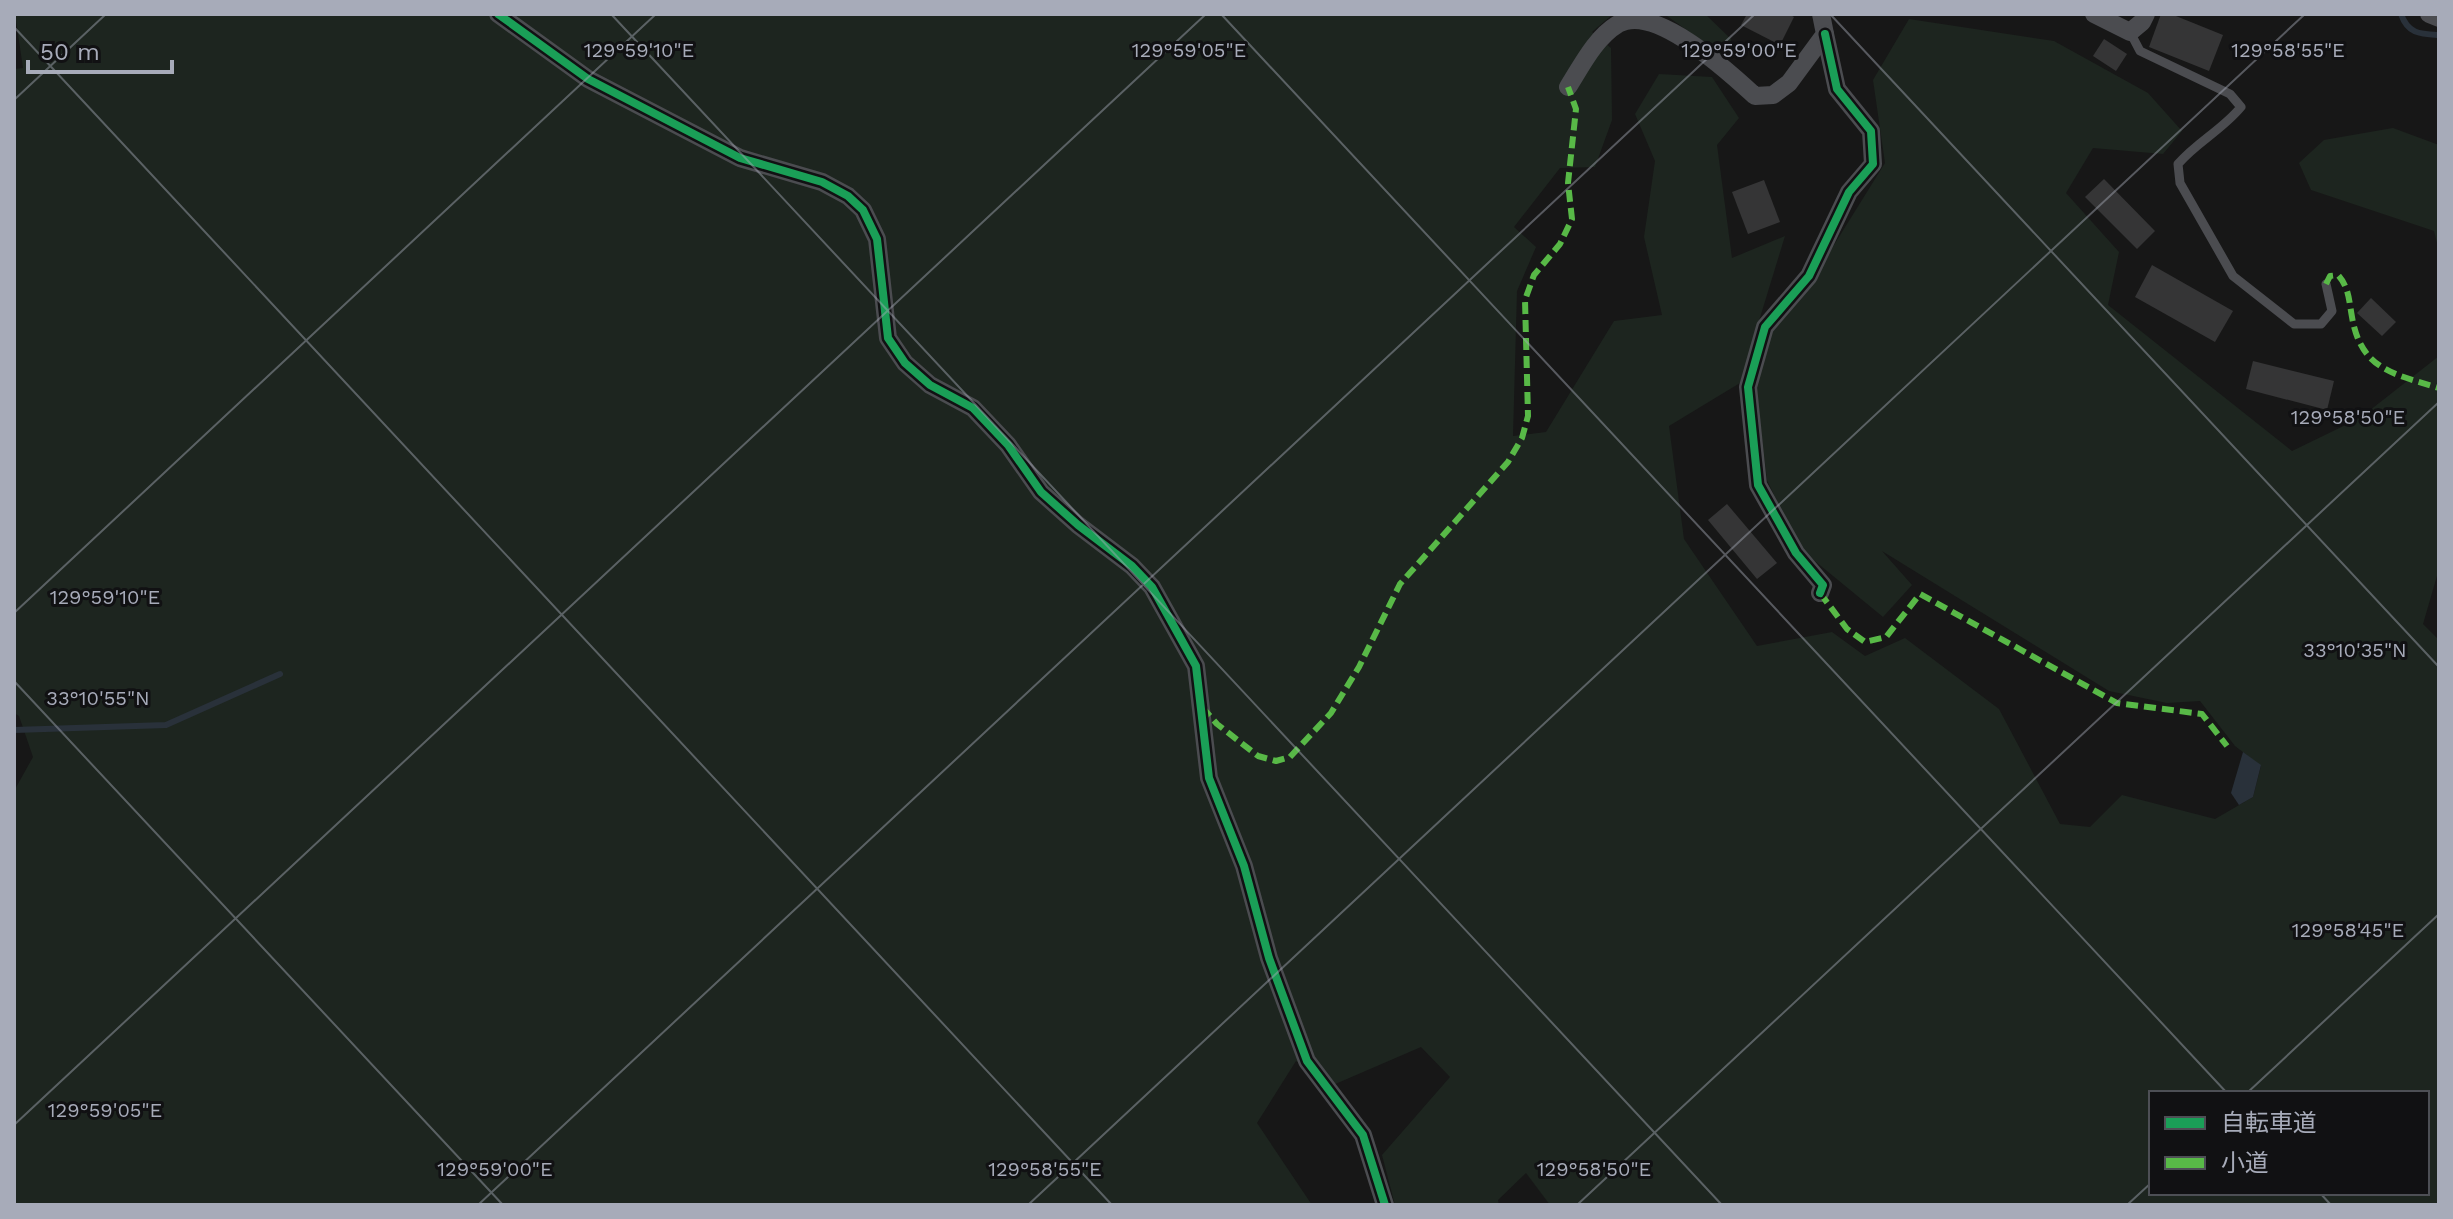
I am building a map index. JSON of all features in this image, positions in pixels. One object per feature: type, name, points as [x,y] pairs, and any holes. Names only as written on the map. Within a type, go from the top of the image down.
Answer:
[{"type":"street","points":[[498,14],[588,79],[740,158],[822,182],[848,196],[863,210],[877,239],[888,338],[905,363],[930,385],[973,408],[1008,445],[1041,492],[1132,566],[1152,587],[1196,666],[1209,778],[1244,866],[1269,958],[1307,1061],[1363,1135],[1385,1205]]},
{"type":"street","points":[[1820,593],[1823,585],[1796,553],[1758,485],[1748,387],[1765,327],[1809,276],[1849,192],[1873,164],[1871,131],[1837,89],[1821,14]]},
{"type":"street","points":[[2094,14],[2130,32],[2146,14]]},
{"type":"street","points":[[2429,14],[2439,18]]},
{"type":"street","points":[[1568,87],[1595,44],[1618,24],[1630,20],[1652,22],[1677,34],[1755,96],[1773,95],[1789,83],[1825,34]]},
{"type":"lane","points":[[2130,32],[2140,51],[2230,94],[2241,107],[2227,124],[2190,150],[2178,164],[2180,183],[2233,276],[2294,324],[2321,324],[2332,311],[2326,284]]},
{"type":"shaded area","points":[[15,14],[1613,14],[1592,32],[1611,48],[1612,120],[1595,167],[1560,168],[1514,227],[1536,247],[1517,291],[1513,436],[1546,432],[1614,321],[1662,315],[1644,237],[1655,161],[1635,114],[1659,74],[1712,77],[1739,118],[1717,145],[1732,258],[1785,236],[1740,383],[1669,426],[1684,539],[1757,646],[1832,632],[1865,656],[1905,638],[1999,709],[2060,824],[2090,827],[2122,795],[2215,819],[2253,797],[2261,766],[2235,746],[2200,701],[2167,703],[2109,691],[1882,551],[1912,585],[1883,617],[1799,548],[1767,480],[1756,386],[1770,334],[1801,298],[1885,163],[1873,80],[1909,19],[2054,41],[2148,93],[2182,131],[2163,154],[2093,148],[2066,193],[2119,252],[2108,305],[2292,451],[2360,418],[2439,356],[2439,569],[2423,624],[2439,640],[2439,1205],[1550,1205],[1526,1173],[1498,1200],[1499,1205],[1395,1205],[1382,1155],[1450,1077],[1421,1047],[1333,1085],[1296,1061],[1257,1123],[1312,1205],[14,1205],[14,791],[33,757],[19,716],[14,713],[14,69],[23,68]]},
{"type":"shaded area","points":[[1651,14],[1705,14],[1731,39],[1729,60],[1667,16]]},
{"type":"shaded area","points":[[2393,128],[2439,145],[2439,251],[2434,231],[2311,190],[2299,163],[2324,140]]},
{"type":"shaded area","points":[[2243,752],[2261,765],[2253,797],[2239,805],[2231,793]]},
{"type":"building","points":[[1747,14],[1789,14],[1794,17],[1780,45],[1741,25]]},
{"type":"building","points":[[2161,14],[2171,14],[2223,35],[2209,71],[2149,47]]},
{"type":"building","points":[[2104,39],[2127,54],[2116,71],[2093,56]]},
{"type":"building","points":[[2104,179],[2155,231],[2137,249],[2085,197]]},
{"type":"building","points":[[1764,180],[1780,222],[1748,234],[1732,192]]},
{"type":"building","points":[[2152,265],[2233,311],[2215,342],[2135,297]]},
{"type":"building","points":[[2371,298],[2396,322],[2382,336],[2357,313]]},
{"type":"building","points":[[2253,361],[2334,381],[2327,410],[2246,389]]},
{"type":"building","points":[[1727,504],[1777,563],[1757,579],[1708,520]]},
{"type":"waterway","points":[[2401,14],[2407,26],[2416,32],[2439,35]]},
{"type":"waterway","points":[[14,730],[166,725],[280,674]]},
{"type":"marked path","points":[[1202,707],[1217,724],[1258,756],[1276,761],[1290,757],[1331,713],[1359,667],[1400,584],[1508,462],[1522,438],[1528,416],[1525,300],[1534,275],[1560,244],[1572,219],[1568,183],[1576,109],[1568,87]]},
{"type":"marked path","points":[[2326,284],[2330,276],[2338,275],[2342,280],[2356,335],[2372,359],[2394,373],[2439,388]]},
{"type":"marked path","points":[[1820,593],[1847,629],[1865,642],[1886,637],[1920,594],[2117,703],[2202,714],[2227,746]]},
{"type":"cycle path","points":[[498,14],[588,79],[740,158],[822,182],[848,196],[863,210],[877,239],[888,338],[905,363],[930,385],[973,408],[1008,445],[1041,492],[1132,566],[1152,587],[1196,666],[1209,778],[1244,866],[1269,958],[1307,1061],[1363,1135],[1385,1205]]},
{"type":"cycle path","points":[[1820,593],[1823,585],[1796,553],[1758,485],[1748,387],[1765,327],[1809,276],[1849,192],[1873,164],[1871,131],[1837,89],[1825,34]]}]
